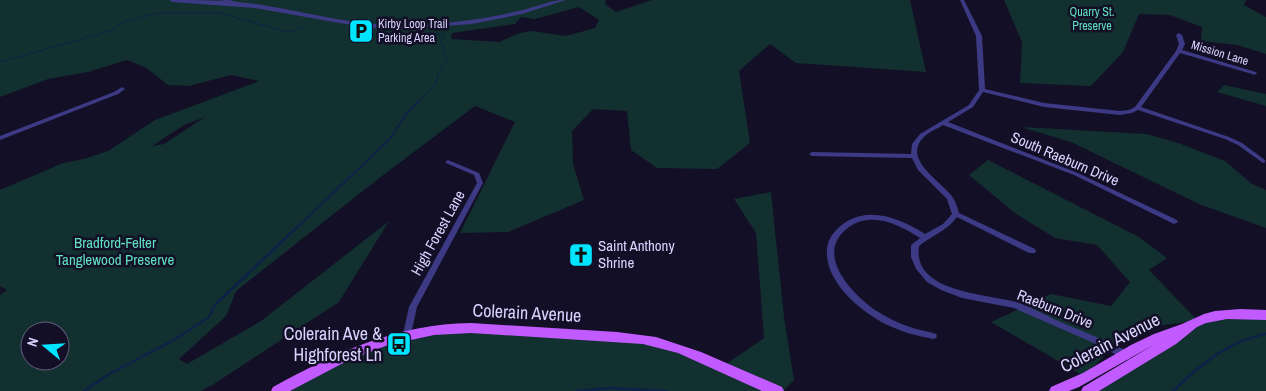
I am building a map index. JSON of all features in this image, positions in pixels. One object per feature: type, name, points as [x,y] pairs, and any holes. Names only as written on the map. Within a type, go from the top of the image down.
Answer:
[{"type":"main road","name":"Colerain Avenue","points":[[1056,391],[1091,375],[1124,354],[1164,334],[1182,329],[1197,320],[1212,316],[1242,313],[1266,315]]},
{"type":"main road","name":"Colerain Avenue","points":[[278,391],[341,356],[407,334],[456,328],[487,328],[658,342],[777,391]]},
{"type":"main road","name":"Colerain Avenue","points":[[1088,391],[1172,340],[1182,329]]},
{"type":"street","points":[[172,0],[255,6]]},
{"type":"street","points":[[222,0],[364,25],[400,27],[472,22],[513,14],[563,0]]},
{"type":"street","points":[[962,0],[979,36],[982,90],[971,106],[918,139],[914,148],[914,156],[923,172],[948,196],[956,214],[1032,251]]},
{"type":"street","points":[[982,90],[1061,108],[1120,113],[1130,112],[1137,108],[1179,51],[1182,44],[1179,35]]},
{"type":"street","name":"Mission Lane","points":[[1179,51],[1254,73]]},
{"type":"street","points":[[0,138],[122,89]]},
{"type":"street","points":[[1137,108],[1227,138],[1240,144],[1263,161]]},
{"type":"street","name":"South Raeburn Drive","points":[[944,123],[1076,174],[1174,222]]},
{"type":"street","points":[[812,154],[914,156]]},
{"type":"street","name":"High Forest Lane","points":[[407,334],[413,307],[480,183],[477,174],[448,162]]},
{"type":"street","points":[[933,336],[910,331],[893,324],[865,306],[846,288],[839,278],[830,256],[832,240],[836,233],[850,222],[858,219],[878,217],[910,227],[924,237],[944,229],[956,214]]},
{"type":"street","name":"Raeburn Drive","points":[[924,237],[915,245],[914,258],[921,271],[935,283],[954,292],[1014,305],[1105,344],[1138,362]]},
{"type":"green space","name":"Bradford-Felter Tanglewood Preserve","points":[[0,0],[606,0],[605,4],[616,12],[652,0],[910,0],[926,72],[796,63],[770,44],[739,71],[750,143],[717,169],[657,168],[631,150],[627,111],[593,109],[572,131],[573,164],[584,200],[508,232],[460,233],[515,122],[475,106],[378,179],[236,291],[226,316],[179,359],[187,364],[261,321],[389,221],[339,302],[214,384],[201,391],[0,391],[0,295],[7,290],[0,286],[0,190],[63,163],[84,159],[108,151],[155,120],[259,81],[231,75],[189,86],[168,85],[145,67],[127,60],[88,72],[48,79],[0,97]],"holes":[[[579,7],[599,20],[595,28],[566,36],[532,31],[520,33],[499,42],[451,39],[452,33],[515,24],[521,17],[535,19]],[[205,117],[164,144],[152,146],[184,125]]]},
{"type":"green space","name":"Quarry St. Preserve","points":[[1004,0],[1246,0],[1244,5],[1266,17],[1266,54],[1237,45],[1201,41],[1202,27],[1170,15],[1139,14],[1123,52],[1091,86],[1020,83],[1022,42]]},
{"type":"green space","points":[[1224,85],[1266,94],[1266,106],[1217,92]]},
{"type":"green space","points":[[1021,127],[1147,134],[1181,144],[1225,161],[1252,184],[1266,190],[1266,228],[1199,204],[1071,142]]},
{"type":"green space","points":[[988,160],[1139,237],[1167,258],[1149,270],[1197,320],[1266,315],[1266,391],[1088,391],[1195,321],[1156,326],[1115,345],[1084,376],[991,322],[1051,294],[1111,306],[1130,282],[1097,245],[1055,238],[1015,213],[969,175]]},
{"type":"green space","points":[[771,192],[784,317],[794,380],[783,391],[278,391],[323,365],[435,330],[658,343],[722,367],[764,338],[756,233],[734,199]]},
{"type":"waterway","points":[[0,62],[110,31],[124,22],[158,13],[220,13],[284,31],[293,31],[302,27]]},
{"type":"waterway","points":[[292,232],[389,140],[407,113],[435,85],[439,71],[447,60],[441,40],[445,35],[430,33],[387,40]]},
{"type":"waterway","points":[[84,391],[111,373],[172,341],[208,318],[216,304],[293,231]]},
{"type":"waterway","points":[[1173,391],[1215,355],[1239,342],[1266,334]]},
{"type":"waterway","points":[[576,391],[610,388],[667,391]]},
{"type":"place","name":"Kirby Loop Trail Parking Area","points":[[361,31]]},
{"type":"place","name":"Saint Anthony Shrine","points":[[581,255]]},
{"type":"place","name":"Colerain Ave & Highforest Ln","points":[[399,344]]}]
